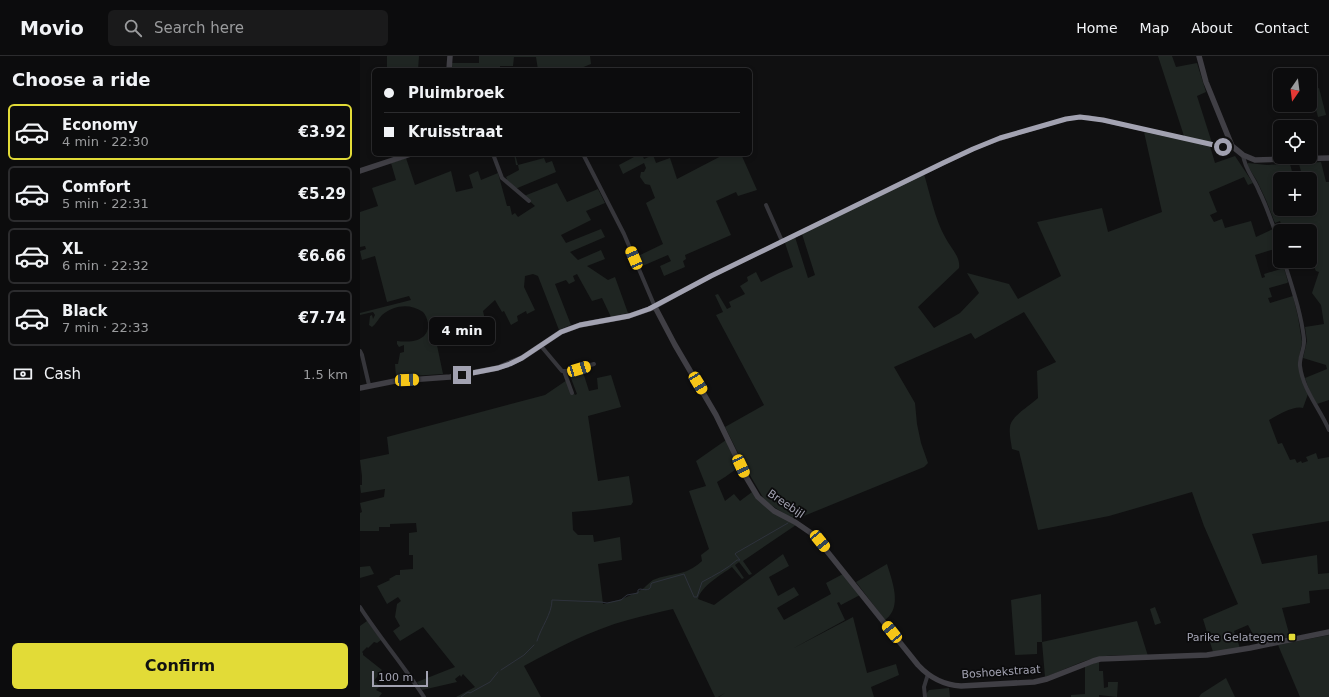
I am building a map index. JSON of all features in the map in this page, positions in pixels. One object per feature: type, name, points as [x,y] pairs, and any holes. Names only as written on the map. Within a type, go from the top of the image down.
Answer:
[{"type":"street","points":[[449,68],[450,56]]},
{"type":"street","points":[[1199,56],[1206,82],[1232,146],[1237,152],[1249,159],[1267,160],[1329,158]]},
{"type":"street","points":[[360,388],[395,381],[450,377],[498,368],[522,358],[561,332],[580,325],[629,316],[655,307],[711,276],[973,149],[1000,138],[1073,117],[1088,117],[1223,147],[1232,146]]},
{"type":"street","points":[[1243,155],[1245,166],[1264,201],[1273,224]]},
{"type":"street","points":[[360,171],[406,156]]},
{"type":"street","points":[[494,156],[499,173],[504,181],[529,201]]},
{"type":"street","points":[[584,156],[624,234],[655,307]]},
{"type":"street","points":[[766,205],[782,241]]},
{"type":"street","points":[[1286,268],[1299,310],[1304,343],[1300,366],[1311,397],[1329,430]]},
{"type":"street","name":"Breebijl","points":[[655,307],[674,345],[716,415],[746,477],[758,497],[774,511],[807,530],[820,541],[918,665],[928,674]]},
{"type":"street","points":[[540,346],[559,368],[564,371],[574,370],[594,364]]},
{"type":"street","points":[[360,352],[369,385]]},
{"type":"street","points":[[564,371],[572,393]]},
{"type":"street","points":[[360,607],[424,697]]},
{"type":"street","name":"Boshoekstraat","points":[[928,674],[941,682],[956,685],[1034,682],[1047,680],[1100,659],[1207,655],[1236,651],[1329,632]]},
{"type":"street","points":[[925,697],[924,687],[928,674]]},
{"type":"shaded area","points":[[387,56],[419,56],[418,68],[387,68]]},
{"type":"shaded area","points":[[479,56],[590,56],[591,64],[581,68],[538,68],[536,57],[514,57],[513,66],[500,66],[500,68],[451,68],[452,63],[479,63]]},
{"type":"shaded area","points":[[1158,56],[1172,56],[1176,67],[1197,63],[1206,92],[1197,96],[1212,143],[1184,136]]},
{"type":"shaded area","points":[[1317,88],[1319,88],[1326,115],[1318,117],[1317,112]]},
{"type":"shaded area","points":[[1144,132],[1210,146],[1215,163],[1235,156],[1253,183],[1248,185],[1244,177],[1209,192],[1217,212],[1210,215],[1214,222],[1222,219],[1225,228],[1251,221],[1256,237],[1273,229],[1273,250],[1255,255],[1262,278],[1265,277],[1264,274],[1284,268],[1288,282],[1269,288],[1272,297],[1268,298],[1270,303],[1293,296],[1302,342],[1298,363],[1308,394],[1303,408],[1300,407],[1291,409],[1269,420],[1278,444],[1282,443],[1290,460],[1295,459],[1297,463],[1301,461],[1302,463],[1308,461],[1306,457],[1316,453],[1318,459],[1329,457],[1329,521],[1252,534],[1262,564],[1317,555],[1318,574],[1329,573],[1329,589],[1309,591],[1310,603],[1282,608],[1290,637],[1258,644],[1248,625],[1234,631],[1240,648],[1213,652],[1203,619],[1238,604],[1204,526],[1192,492],[1109,516],[1038,530],[1019,451],[1012,449],[1010,427],[1017,415],[1038,398],[1037,371],[1056,362],[1024,312],[975,339],[971,333],[894,367],[915,403],[921,443],[928,463],[924,467],[794,520],[765,501],[744,465],[725,427],[764,405],[716,315],[723,312],[715,295],[718,294],[727,309],[731,307],[729,302],[745,294],[740,286],[748,281],[747,277],[756,272],[761,282],[793,267],[785,243],[795,237],[808,278],[815,275],[802,234],[924,174],[938,222],[945,237],[957,256],[959,264],[959,268],[918,307],[934,328],[960,313],[979,293],[967,273],[1009,284],[1018,299],[1061,276],[1037,222],[1102,208],[1108,232],[1162,212]]},
{"type":"shaded area","points":[[514,156],[518,165],[516,165]]},
{"type":"shaded area","points":[[643,156],[644,159],[653,156],[656,163],[670,158],[677,179],[721,156],[742,156],[757,190],[738,196],[736,192],[716,201],[731,235],[685,255],[686,259],[683,261],[685,267],[664,276],[660,266],[671,261],[668,255],[640,267],[636,257],[663,244],[646,203],[655,198],[650,185],[645,184],[640,177],[641,172],[644,172],[646,168],[644,163],[623,174],[619,165],[634,157]]},
{"type":"shaded area","points":[[406,158],[415,185],[451,171],[456,192],[473,188],[469,175],[478,171],[481,180],[498,173],[507,206],[510,206],[512,215],[515,213],[518,217],[535,206],[524,196],[557,183],[567,202],[598,189],[605,203],[586,211],[591,220],[561,235],[566,243],[601,229],[605,237],[570,252],[578,260],[601,250],[605,259],[587,266],[608,280],[615,277],[628,313],[611,317],[602,298],[592,301],[577,274],[573,276],[575,281],[569,284],[566,280],[555,284],[571,325],[559,330],[538,276],[533,274],[525,276],[524,287],[535,310],[527,314],[526,311],[517,316],[518,321],[511,325],[504,311],[502,312],[495,300],[483,311],[485,320],[467,323],[468,329],[465,329],[461,320],[433,326],[443,374],[396,377],[395,364],[398,364],[400,353],[404,352],[404,345],[399,347],[397,341],[408,342],[418,340],[426,334],[428,323],[423,312],[407,306],[397,307],[382,315],[372,327],[369,325],[370,316],[372,315],[373,319],[375,315],[373,312],[360,315],[360,313],[411,300],[409,296],[387,302],[375,256],[362,260],[360,251],[366,249],[365,246],[360,247],[360,212],[378,206],[372,188],[396,180],[391,163]]},
{"type":"shaded area","points":[[544,158],[546,163],[552,161],[556,172],[515,189],[504,180],[507,179],[506,177],[519,170],[518,165]]},
{"type":"shaded area","points":[[1317,162],[1321,162],[1326,182],[1329,182],[1329,400],[1317,404],[1310,392],[1305,378],[1327,369],[1326,365],[1303,358],[1307,341],[1305,327],[1324,324],[1321,305],[1312,293],[1319,272],[1316,271],[1314,268],[1317,268],[1318,257],[1317,224],[1281,224],[1280,221],[1275,223],[1257,181],[1247,165],[1248,163],[1267,165],[1290,164],[1292,172],[1273,172],[1273,216],[1317,216],[1317,172],[1301,172],[1299,164],[1317,164]]},
{"type":"shaded area","points":[[582,369],[589,391],[598,389],[597,378],[611,375],[621,407],[588,416],[598,481],[629,476],[633,502],[631,505],[572,512],[573,530],[578,535],[593,535],[594,542],[620,537],[622,560],[598,564],[603,604],[619,600],[634,593],[644,588],[653,580],[690,570],[702,561],[701,555],[709,549],[689,491],[706,486],[696,461],[726,440],[739,467],[717,482],[725,501],[734,494],[740,501],[752,492],[761,503],[796,525],[743,561],[752,574],[749,575],[739,562],[735,565],[744,578],[742,579],[732,567],[707,585],[698,599],[714,605],[783,554],[789,566],[769,577],[778,596],[794,587],[799,595],[777,608],[784,620],[831,594],[826,583],[843,574],[860,595],[841,605],[839,602],[837,603],[845,620],[792,649],[853,617],[867,673],[896,664],[899,675],[871,687],[874,697],[719,697],[725,693],[715,697],[673,609],[614,624],[562,646],[524,666],[541,697],[456,697],[475,687],[463,674],[461,677],[460,675],[455,679],[457,682],[422,690],[417,682],[455,667],[423,627],[400,641],[393,631],[400,626],[395,617],[397,604],[401,601],[398,597],[387,604],[377,586],[390,580],[389,579],[396,575],[400,575],[400,570],[413,569],[413,555],[409,555],[409,533],[417,532],[416,523],[390,524],[390,527],[379,527],[379,531],[360,531],[360,513],[362,512],[360,503],[384,497],[385,489],[361,493],[360,485],[362,485],[362,476],[360,460],[389,454],[387,437],[545,395],[567,380],[575,395],[577,394],[569,373]]},
{"type":"shaded area","points":[[887,564],[895,594],[895,601],[894,608],[885,620],[856,582]]},
{"type":"shaded area","points":[[370,566],[374,574],[360,578],[360,567]]},
{"type":"shaded area","points":[[1041,594],[1042,642],[1037,642],[1037,654],[1015,655],[1011,600]]},
{"type":"shaded area","points":[[1155,607],[1161,623],[1155,625],[1150,609]]},
{"type":"shaded area","points":[[367,621],[381,640],[377,643],[374,642],[362,652],[363,655],[382,670],[374,681],[380,686],[376,690],[382,693],[379,697],[360,697],[360,626]]},
{"type":"shaded area","points":[[1137,621],[1148,656],[1124,655],[1094,658],[1045,677],[1042,642]]},
{"type":"shaded area","points":[[1329,635],[1329,697],[1300,697],[1278,645]]},
{"type":"shaded area","points":[[1099,662],[1099,671],[1103,671],[1104,688],[1108,687],[1108,682],[1118,682],[1117,697],[1099,695],[1099,697],[1071,697],[1071,695],[1085,694],[1085,666]]},
{"type":"shaded area","points":[[1226,678],[1235,697],[1199,697],[1201,694]]},
{"type":"shaded area","points":[[949,688],[950,697],[927,697],[926,694],[929,690]]},
{"type":"waterway","points":[[537,641],[552,605],[552,600],[607,603],[621,600],[627,595],[638,593],[638,590],[640,589],[649,589],[652,583],[684,574],[694,597],[697,597],[702,582],[725,569],[737,560],[740,560],[735,554],[736,553],[788,523]]},
{"type":"waterway","points":[[501,670],[524,655],[534,645]]},
{"type":"waterway","points":[[461,697],[468,692],[470,693],[490,682],[498,672]]},
{"type":"place","name":"Parike Gelategem","points":[[1292,637]]},
{"type":"route","points":[[462,375],[498,368],[510,364],[522,358],[561,332],[580,325],[629,316],[655,307],[711,276],[943,163],[1000,138],[1073,117],[1088,117],[1223,147]]}]
